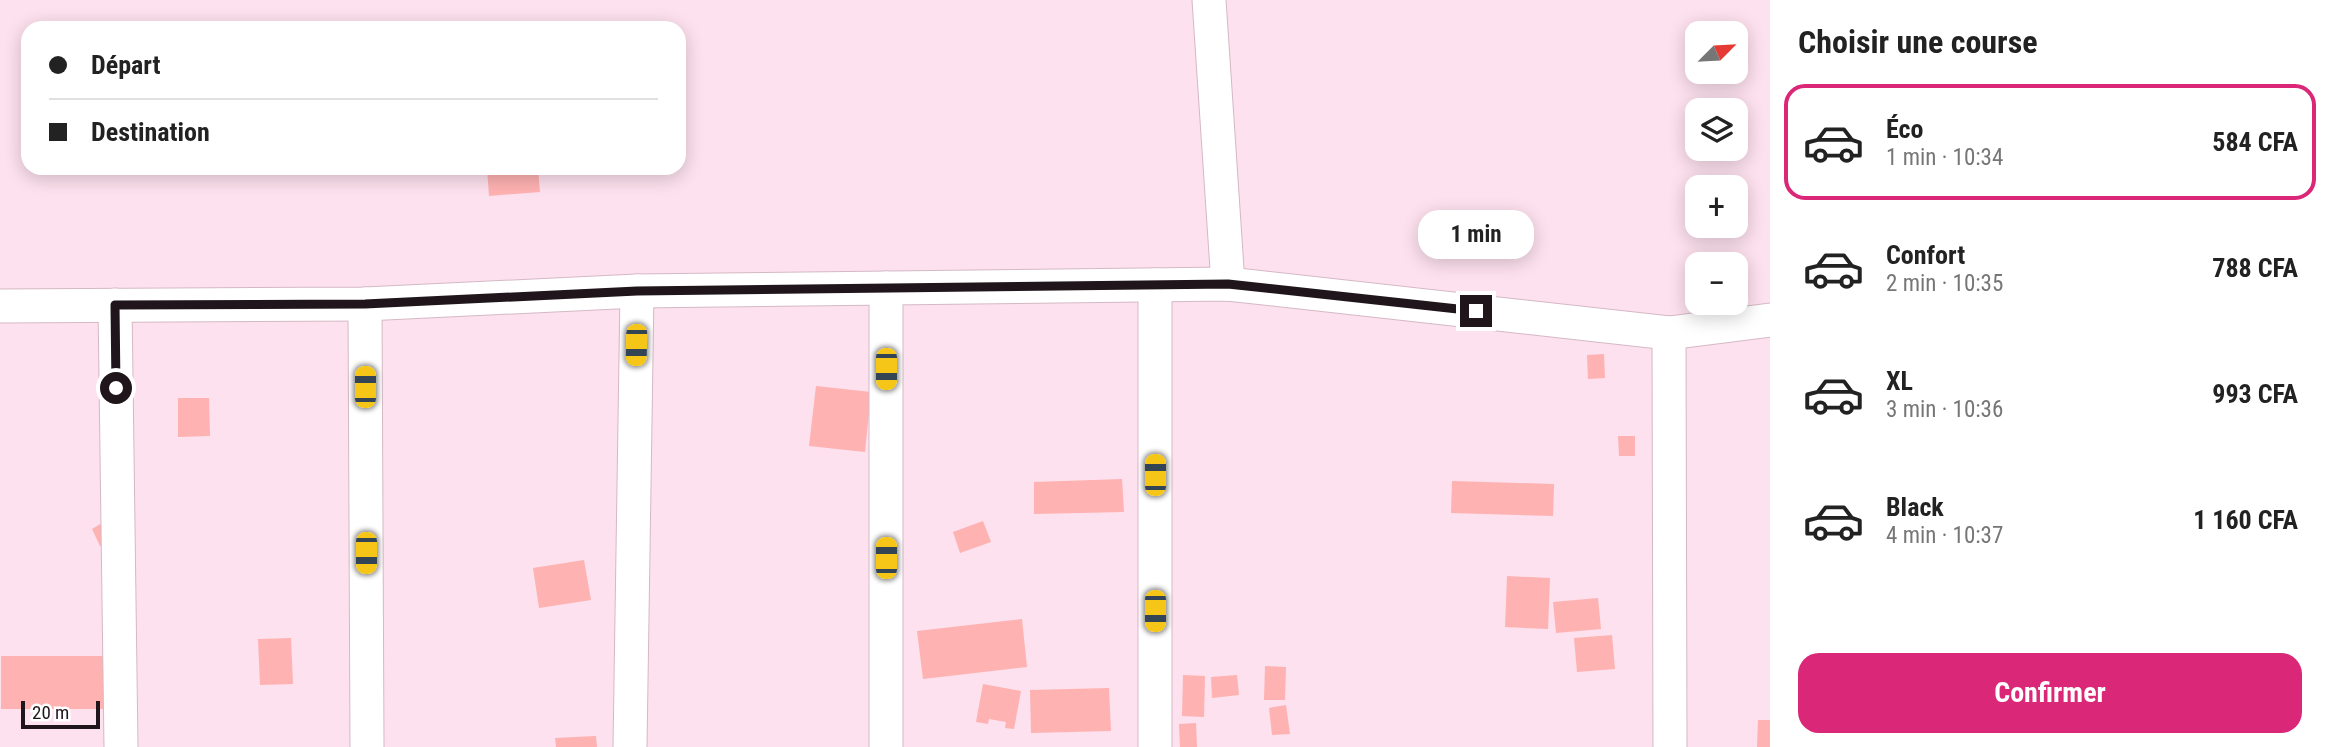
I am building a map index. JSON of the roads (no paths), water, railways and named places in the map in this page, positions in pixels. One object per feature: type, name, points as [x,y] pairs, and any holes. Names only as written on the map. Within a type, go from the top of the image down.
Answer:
[{"type":"street","points":[[1209,0],[1228,284]]},
{"type":"street","points":[[0,306],[365,304],[637,291],[1228,284],[1670,332],[1770,320]]},
{"type":"street","points":[[1155,285],[1155,747]]},
{"type":"street","points":[[886,288],[886,747]]},
{"type":"street","points":[[629,747],[637,291]]},
{"type":"street","points":[[365,304],[367,747]]},
{"type":"street","points":[[115,305],[121,747]]},
{"type":"street","points":[[1670,332],[1670,747]]}]
